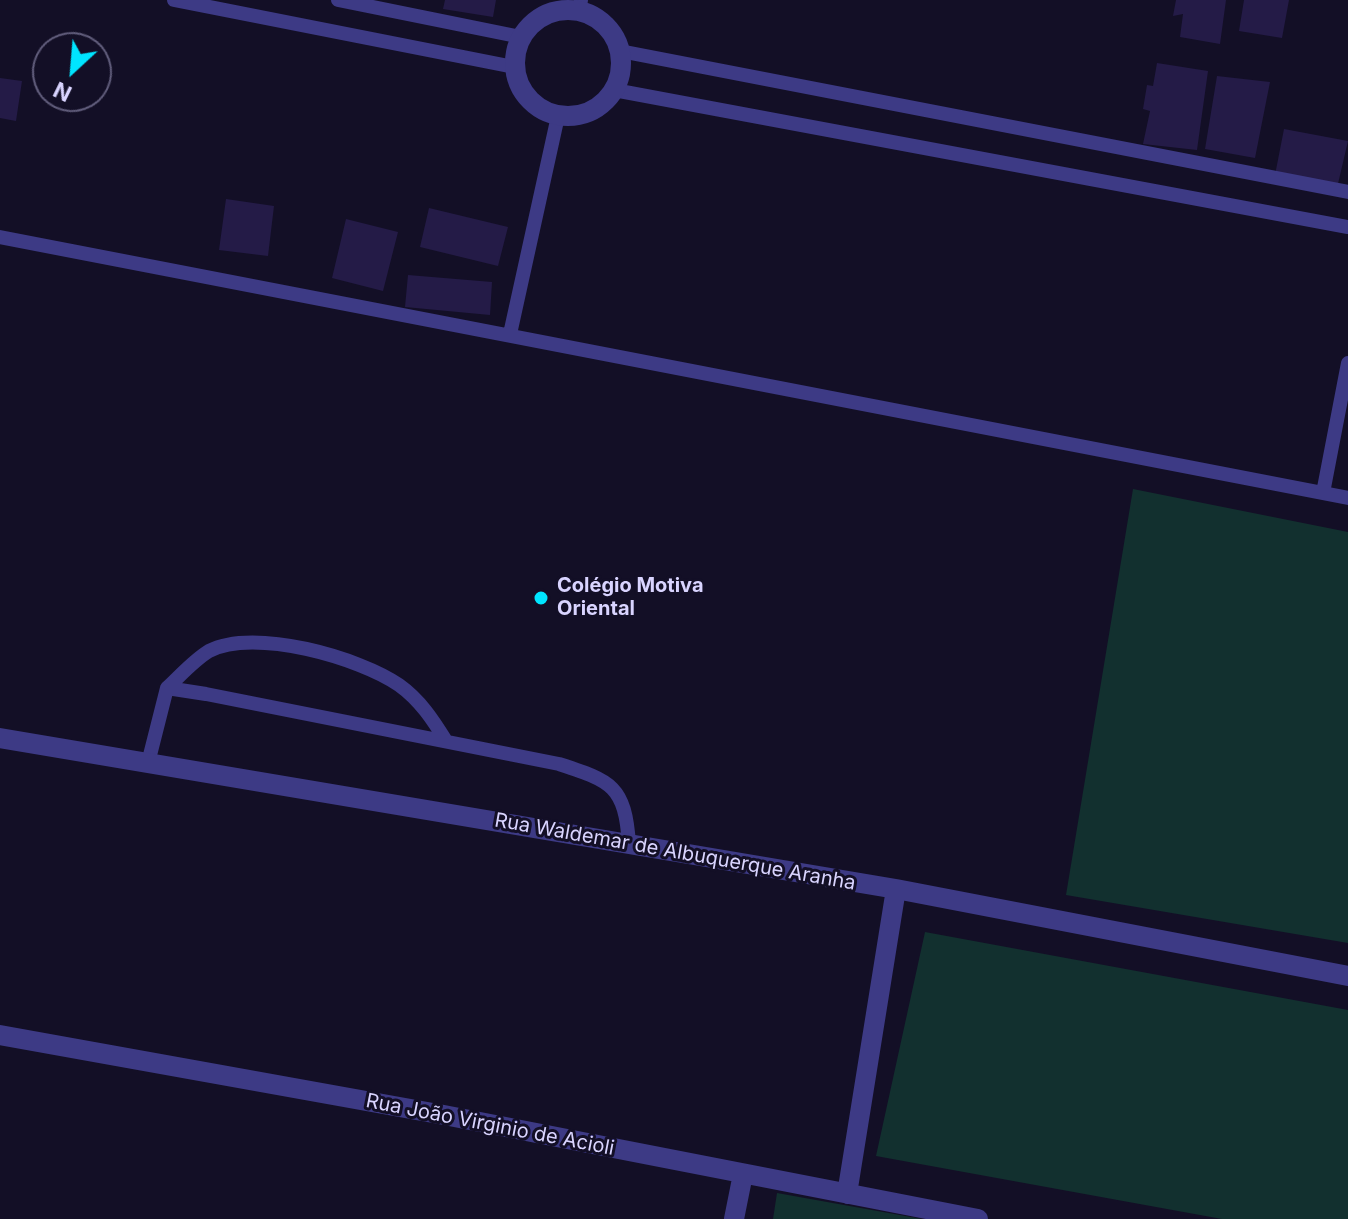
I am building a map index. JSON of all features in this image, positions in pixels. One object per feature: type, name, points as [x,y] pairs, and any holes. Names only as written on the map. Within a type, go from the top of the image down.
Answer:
[{"type":"street","points":[[580,6],[605,25],[620,51],[621,71],[614,90],[596,109],[584,114],[558,116],[542,110],[528,99],[514,67],[521,37],[545,14],[580,6]]},
{"type":"street","name":"Rua Waldemar de Albuquerque Aranha","points":[[0,738],[896,889],[1348,976]]},
{"type":"street","points":[[847,1194],[896,889]]},
{"type":"street","name":"Rua João Virginio de Acioli","points":[[0,1035],[444,1115],[978,1219]]},
{"type":"street","points":[[734,1219],[743,1174]]},
{"type":"lane","points":[[174,0],[514,67]]},
{"type":"lane","points":[[338,0],[521,37]]},
{"type":"lane","points":[[620,51],[1348,192]]},
{"type":"lane","points":[[614,90],[1348,227]]},
{"type":"lane","points":[[510,334],[558,116]]},
{"type":"lane","points":[[0,237],[1348,498]]},
{"type":"lane","points":[[1323,493],[1348,363]]},
{"type":"lane","points":[[148,763],[167,688],[211,650],[251,643],[303,646],[358,664],[399,685],[427,711],[446,741]]},
{"type":"lane","points":[[167,688],[559,764],[605,779],[620,798],[629,844]]},
{"type":"green space","points":[[1133,489],[1348,532],[1348,943],[1066,895]]},
{"type":"green space","points":[[925,932],[1348,1010],[1348,1219],[1222,1219],[876,1156]]},
{"type":"green space","points":[[777,1193],[922,1219],[773,1219]]},
{"type":"building","points":[[445,0],[496,0],[493,17],[443,9]]},
{"type":"building","points":[[1176,0],[1226,0],[1220,44],[1180,37],[1183,14],[1173,16]]},
{"type":"building","points":[[1244,0],[1289,0],[1282,38],[1239,31]]},
{"type":"building","points":[[1157,63],[1208,71],[1197,150],[1143,144],[1150,111],[1143,109],[1147,85],[1153,86]]},
{"type":"building","points":[[1217,76],[1270,82],[1255,158],[1205,149]]},
{"type":"building","points":[[0,78],[22,81],[16,121],[0,118]]},
{"type":"building","points":[[1284,129],[1348,141],[1337,188],[1275,175]]},
{"type":"building","points":[[226,199],[274,206],[268,256],[219,250]]},
{"type":"building","points":[[429,208],[508,227],[498,266],[420,247]]},
{"type":"building","points":[[346,219],[398,232],[383,291],[332,278]]},
{"type":"building","points":[[408,275],[492,282],[490,315],[405,307]]},
{"type":"place","name":"Colégio Motiva Oriental","points":[[541,598]]}]
